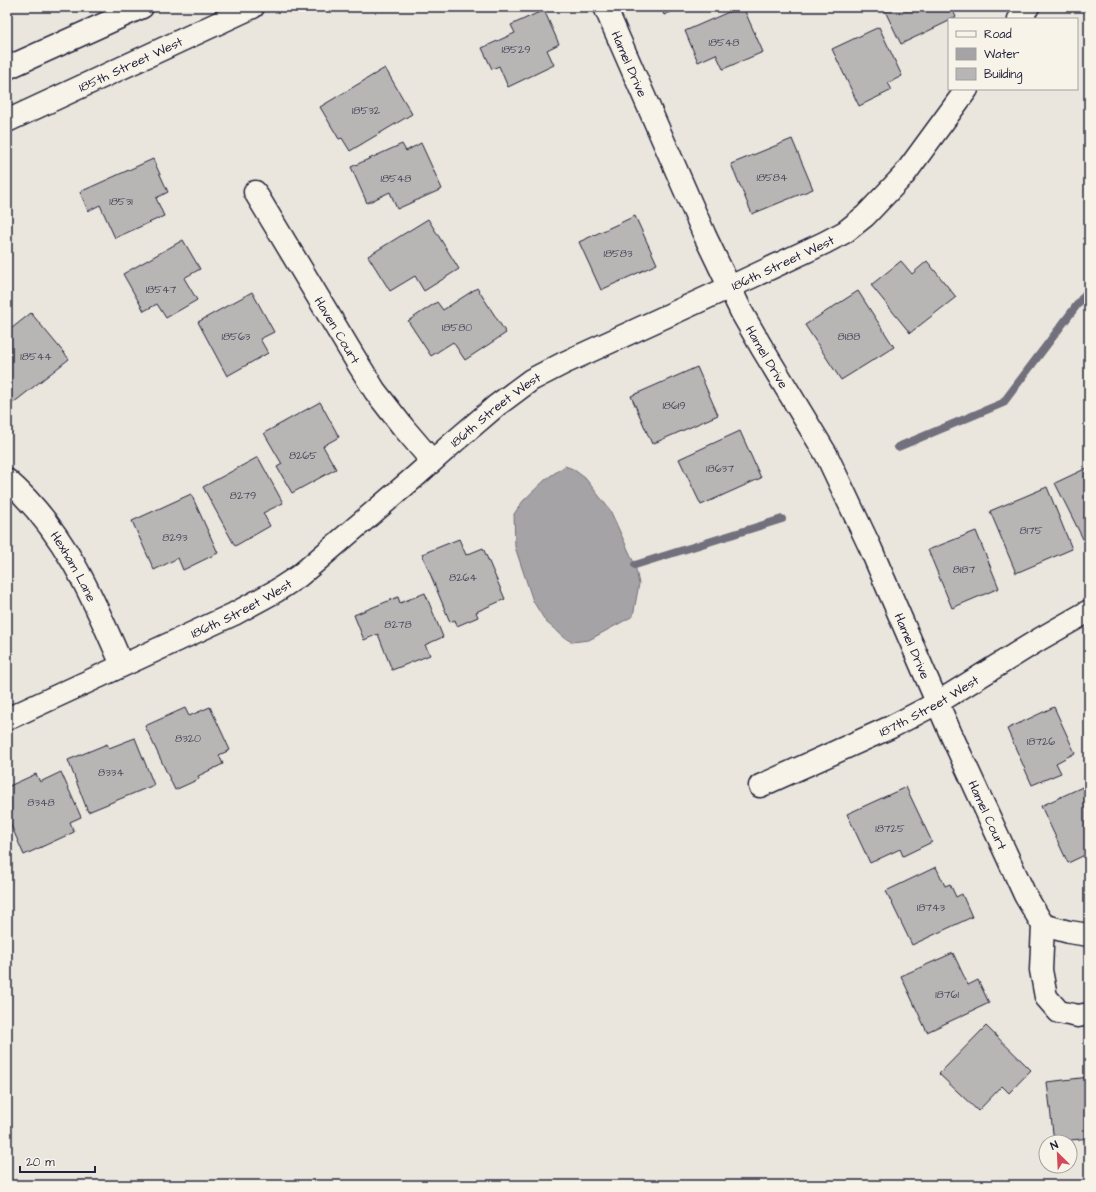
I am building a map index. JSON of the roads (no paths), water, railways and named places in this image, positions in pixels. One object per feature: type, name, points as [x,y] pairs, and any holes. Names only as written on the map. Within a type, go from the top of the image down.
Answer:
[{"type":"street","points":[[7,68],[142,7]]},
{"type":"street","name":"185th Street West","points":[[7,121],[254,7]]},
{"type":"street","name":"Hamel Drive","points":[[605,7],[705,236],[742,313],[826,454],[866,540],[938,704]]},
{"type":"street","points":[[1020,18],[1028,7]]},
{"type":"street","name":"186th Street West","points":[[7,719],[234,614],[276,591],[299,576],[496,406],[531,380],[547,371],[730,287],[845,232],[865,216],[904,175],[966,90]]},
{"type":"street","name":"Haven Court","points":[[255,192],[375,391],[432,461]]},
{"type":"street","name":"Hexham Lane","points":[[7,480],[35,508],[50,526],[79,571],[122,665]]},
{"type":"street","name":"187th Street West","points":[[760,786],[891,727],[938,704],[1040,639],[1089,611]]},
{"type":"street","name":"Hamel Court","points":[[938,704],[1025,895],[1043,925]]},
{"type":"street","points":[[1089,935],[1069,932],[1043,925],[1041,970],[1046,997],[1059,1012],[1078,1016],[1089,1014]]},
{"type":"water","points":[[565,466],[573,469],[585,478],[610,510],[635,565],[639,584],[633,616],[589,640],[572,642],[546,622],[533,601],[515,547],[514,514],[523,501],[546,479]]},
{"type":"waterway","points":[[898,447],[1003,403],[1089,289]]},
{"type":"waterway","points":[[635,565],[782,519]]}]
